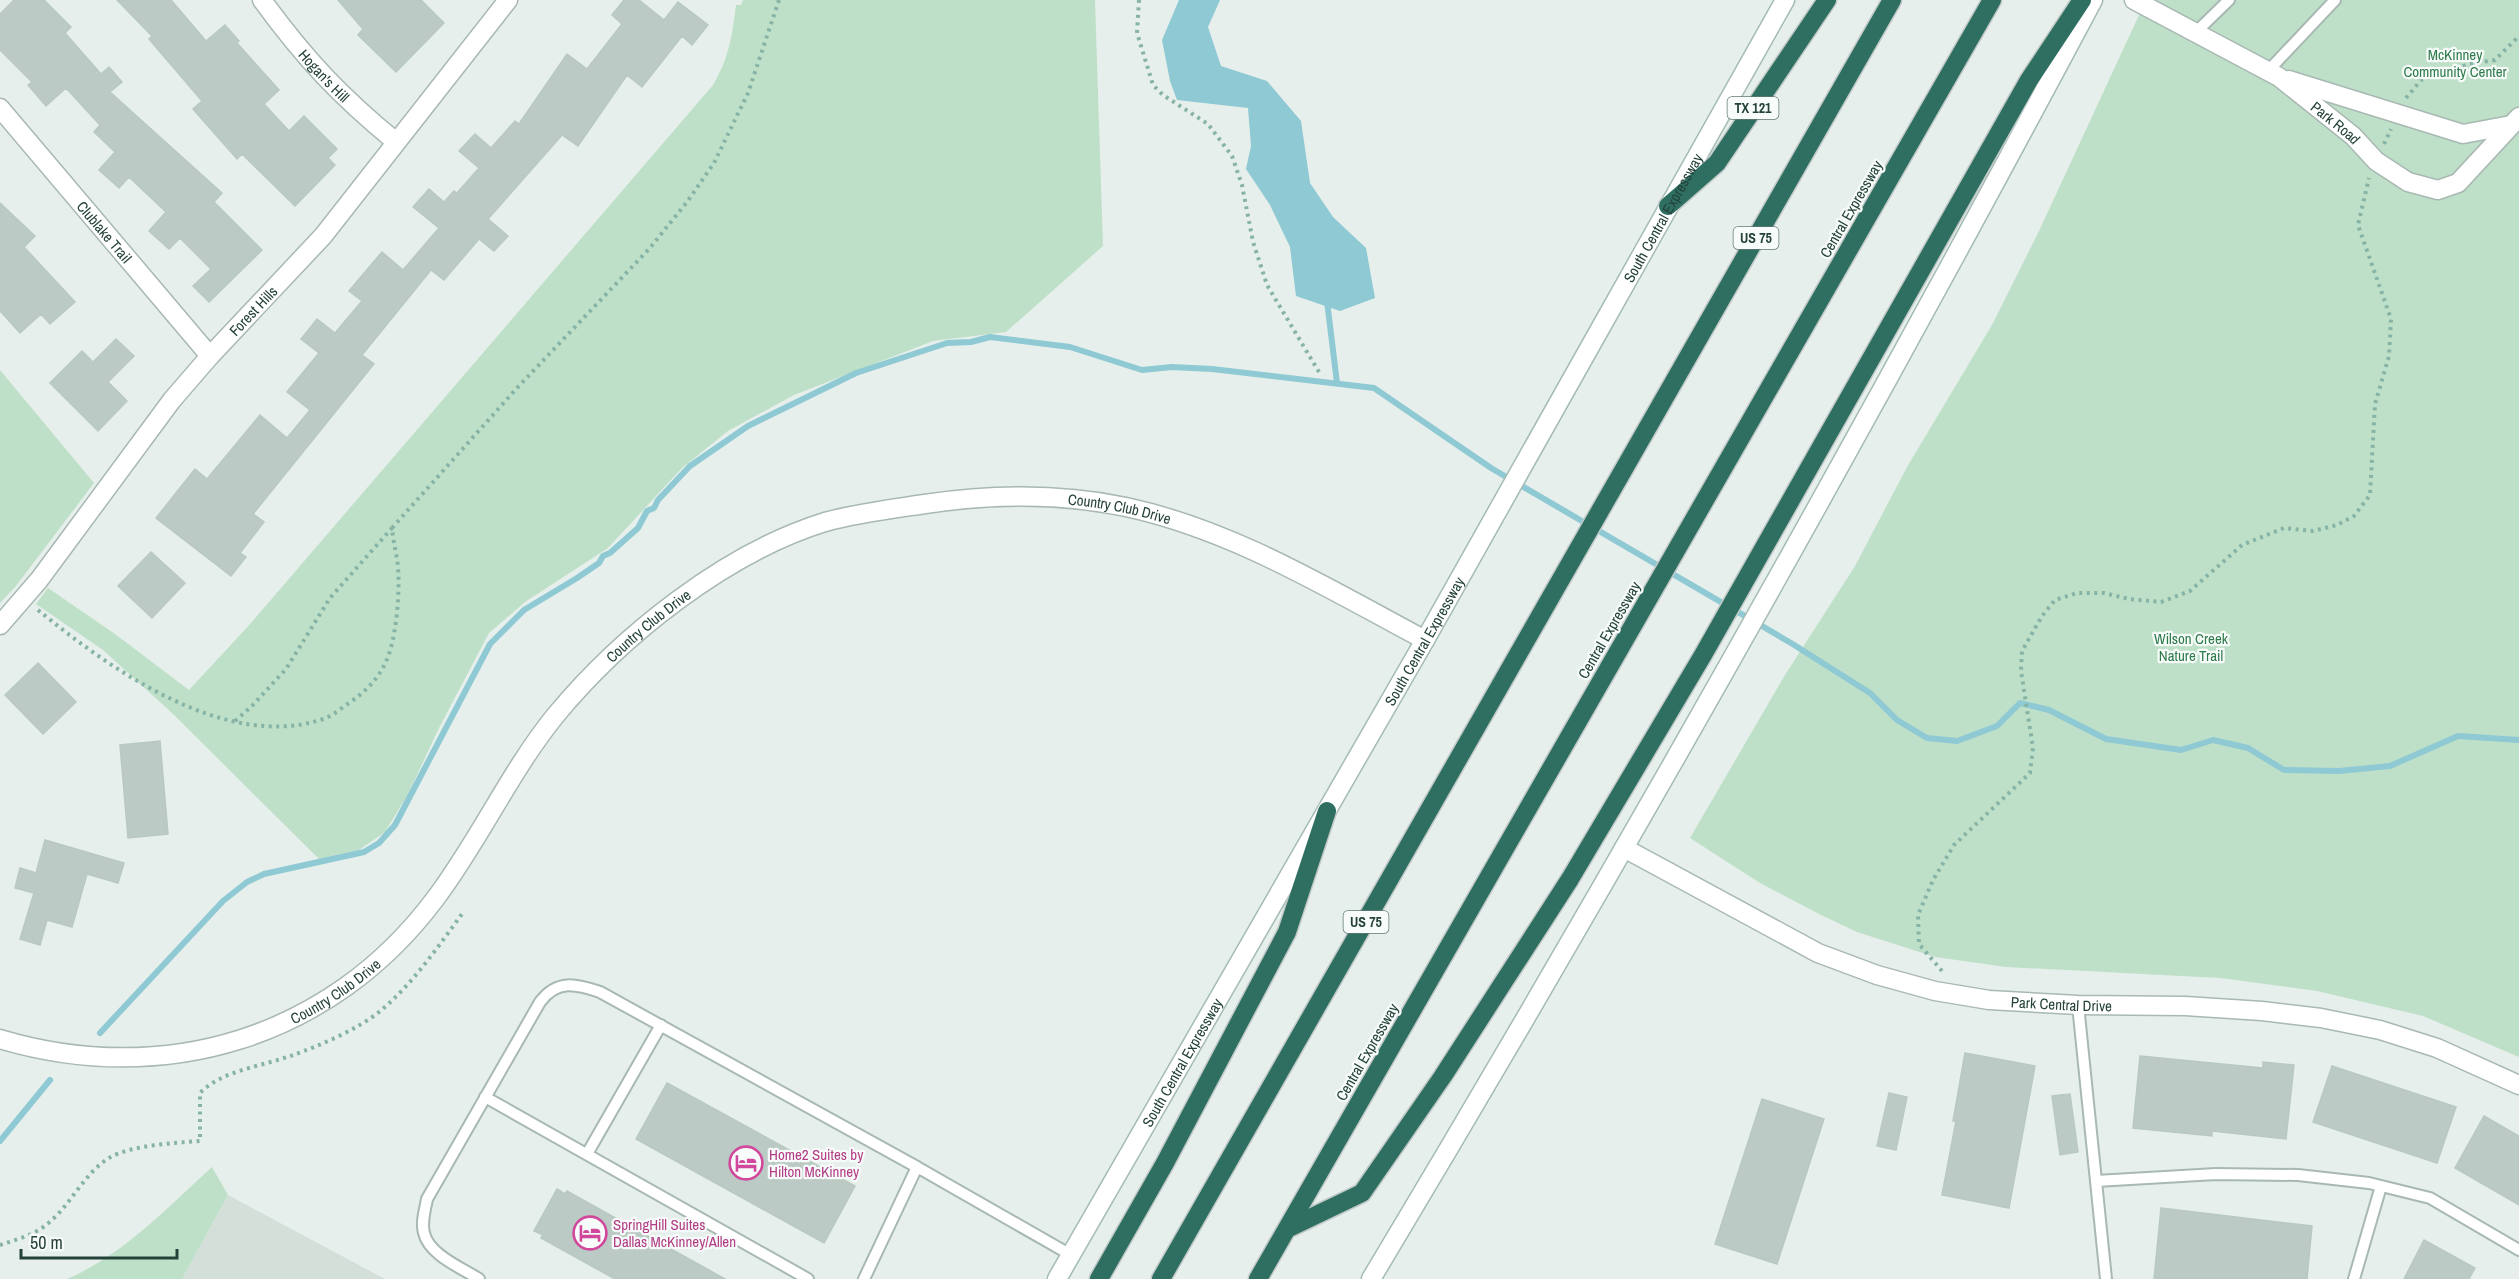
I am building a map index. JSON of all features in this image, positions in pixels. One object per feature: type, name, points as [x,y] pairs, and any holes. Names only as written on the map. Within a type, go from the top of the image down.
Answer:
[{"type":"highway","name":"TX 121","points":[[1668,206],[1717,163],[1827,0]]},
{"type":"highway","name":"US 75","points":[[1161,1279],[1892,0]]},
{"type":"highway","name":"Central Expressway","points":[[1258,1279],[1992,0]]},
{"type":"highway","points":[[1287,1229],[1362,1193],[1443,1076],[1570,879],[1703,655],[2030,80],[2082,0]]},
{"type":"highway","points":[[1099,1279],[1165,1163],[1287,932],[1327,811]]},
{"type":"street","name":"Hogan's Hill","points":[[262,0],[295,45],[322,76],[396,142]]},
{"type":"street","name":"Forest Hills","points":[[0,624],[24,598],[161,413],[210,356],[312,250],[508,0]]},
{"type":"street","name":"South Central Expressway","points":[[1057,1279],[1425,640],[1785,0]]},
{"type":"street","points":[[1371,1279],[1727,669],[2093,0]]},
{"type":"street","name":"Park Road","points":[[2134,0],[2273,74],[2353,136],[2376,161],[2408,182],[2438,190],[2458,183],[2515,121]]},
{"type":"street","points":[[2273,74],[2463,134],[2515,121]]},
{"type":"street","name":"Clublake Trail","points":[[0,108],[210,356]]},
{"type":"street","name":"Country Club Drive","points":[[0,1039],[31,1048],[76,1055],[119,1059],[162,1057],[226,1045],[267,1031],[307,1012],[371,966],[405,934],[428,908],[465,855],[527,751],[558,712],[604,664],[675,602],[714,575],[754,552],[824,523],[880,511],[985,496],[1091,501],[1130,508],[1220,537],[1268,557],[1425,640]]},
{"type":"street","name":"Park Central Drive","points":[[1624,848],[1818,952],[1877,975],[1935,991],[1989,1000],[2078,1005],[2185,1006],[2321,1018],[2380,1030],[2437,1048],[2519,1085]]},
{"type":"lane","points":[[2195,33],[2229,0]]},
{"type":"lane","points":[[2273,74],[2335,0]]},
{"type":"lane","points":[[479,1279],[432,1248],[424,1235],[423,1221],[427,1199],[540,1002],[553,988],[569,985],[592,989],[661,1025],[1071,1255]]},
{"type":"lane","points":[[2078,1005],[2106,1279]]},
{"type":"lane","points":[[587,1154],[661,1025]]},
{"type":"lane","points":[[485,1097],[808,1279]]},
{"type":"lane","points":[[864,1279],[917,1167]]},
{"type":"lane","points":[[2096,1181],[2216,1174],[2298,1175],[2381,1186],[2430,1198],[2519,1250]]},
{"type":"lane","points":[[2354,1279],[2381,1186]]},
{"type":"path","points":[[234,721],[252,706],[286,669],[330,598],[517,388],[650,248],[687,202],[714,163],[748,93],[779,0]]},
{"type":"path","points":[[1139,0],[1137,33],[1153,85],[1162,95],[1208,124],[1232,156],[1242,185],[1253,242],[1268,285],[1319,372]]},
{"type":"path","points":[[1949,973],[1938,970],[1919,944],[1918,915],[1933,880],[1954,844],[2030,773],[2033,748],[2021,671],[2022,651],[2042,616],[2055,600],[2077,593],[2104,593],[2129,599],[2161,602],[2190,591],[2242,545],[2284,528],[2313,531],[2337,525],[2354,516],[2370,495],[2375,404],[2389,356],[2391,319],[2358,225],[2366,184],[2406,97],[2421,80],[2469,64],[2495,60],[2519,36]]},
{"type":"path","points":[[24,598],[57,626],[120,671],[185,705],[234,721],[264,726],[300,725],[326,718],[375,682],[389,653],[399,596],[392,528]]},
{"type":"path","points":[[0,1245],[40,1230],[49,1224],[84,1182],[111,1157],[130,1150],[200,1141],[200,1093],[207,1086],[228,1076],[294,1055],[377,1014],[399,994],[462,914]]},
{"type":"shaded area","points":[[228,1195],[385,1279],[182,1279]]},
{"type":"green space","points":[[743,0],[1095,0],[1103,246],[1006,332],[933,341],[794,395],[728,431],[682,468],[608,548],[525,602],[489,633],[439,728],[408,794],[385,832],[359,850],[319,859],[172,713],[103,650],[36,604],[48,588],[115,634],[189,690],[251,623],[713,85],[723,66],[729,47],[736,5],[741,5]]},
{"type":"green space","name":"Wilson Creek Nature Trail","points":[[2146,0],[2519,0],[2519,1057],[2423,1016],[2317,991],[2220,978],[2006,967],[1935,957],[1857,932],[1821,915],[1760,883],[1690,838],[1785,675],[1855,566],[1907,467],[1992,325],[2039,231]]},
{"type":"green space","points":[[0,370],[94,483],[16,586],[0,603]]},
{"type":"green space","points":[[212,1167],[228,1195],[182,1279],[67,1279],[126,1244]]},
{"type":"water","points":[[1179,0],[1220,0],[1208,27],[1221,66],[1267,81],[1301,121],[1310,183],[1333,217],[1366,248],[1375,298],[1340,311],[1296,296],[1290,247],[1270,205],[1246,169],[1251,146],[1248,108],[1177,100],[1170,81],[1162,40]]},
{"type":"building","points":[[14,0],[44,0],[71,27],[65,33],[101,74],[109,67],[122,82],[110,92],[222,193],[214,202],[262,250],[209,302],[193,286],[211,269],[180,238],[169,249],[149,231],[166,212],[129,177],[119,188],[99,170],[115,152],[94,132],[100,125],[66,88],[46,106],[28,85],[32,82],[0,50],[0,14]]},
{"type":"building","points":[[117,0],[171,0],[206,41],[225,25],[239,41],[237,43],[279,90],[264,104],[289,131],[304,116],[337,149],[328,158],[335,165],[295,206],[242,154],[237,159],[193,109],[202,101],[149,39],[152,36]]},
{"type":"building","points":[[338,0],[421,0],[444,23],[396,72],[358,35],[363,29]]},
{"type":"building","points":[[624,0],[639,0],[664,20],[678,2],[708,25],[692,45],[682,36],[642,87],[627,75],[578,146],[562,135],[488,219],[508,236],[494,251],[479,239],[444,280],[431,270],[362,355],[374,364],[253,514],[264,522],[240,553],[246,557],[231,576],[156,518],[195,469],[207,479],[260,415],[287,438],[310,410],[287,392],[319,353],[301,339],[317,319],[335,333],[362,301],[349,291],[382,252],[403,270],[439,228],[413,207],[429,189],[444,202],[454,191],[457,193],[479,168],[459,151],[475,134],[491,148],[515,121],[519,124],[567,54],[587,69],[622,24],[612,15]]},
{"type":"building","points":[[0,203],[35,236],[24,247],[75,302],[50,324],[41,314],[20,333],[0,311]]},
{"type":"building","points":[[116,339],[134,356],[108,382],[127,401],[98,431],[50,383],[82,351],[93,362]]},
{"type":"building","points":[[151,552],[185,583],[152,618],[118,586]]},
{"type":"building","points":[[38,663],[76,702],[43,734],[5,695]]},
{"type":"building","points":[[160,741],[168,834],[128,838],[120,745]]},
{"type":"building","points":[[45,840],[124,863],[118,883],[87,874],[72,927],[47,920],[40,945],[20,939],[34,893],[15,888],[20,868],[36,873]]},
{"type":"building","points":[[1965,1053],[2035,1066],[2009,1208],[1942,1195],[1956,1121],[1953,1121]]},
{"type":"building","points":[[2140,1056],[2263,1068],[2263,1062],[2294,1065],[2286,1139],[2212,1131],[2212,1136],[2133,1128]]},
{"type":"building","points":[[2332,1066],[2456,1107],[2437,1163],[2313,1122]]},
{"type":"building","name":"Home2 Suites by Hilton McKinney","points":[[667,1083],[855,1186],[824,1243],[636,1139]]},
{"type":"building","points":[[1889,1093],[1907,1097],[1896,1150],[1877,1146]]},
{"type":"building","points":[[2070,1094],[2078,1152],[2060,1155],[2052,1096]]},
{"type":"building","points":[[1762,1099],[1824,1119],[1777,1264],[1715,1244]]},
{"type":"building","points":[[2484,1116],[2519,1136],[2519,1205],[2455,1168]]},
{"type":"building","name":"SpringHill Suites Dallas McKinney/Allen","points":[[557,1189],[565,1194],[567,1191],[725,1279],[615,1279],[541,1238],[543,1235],[534,1231]]},
{"type":"building","points":[[2161,1208],[2312,1226],[2307,1279],[2154,1279]]},
{"type":"building","points":[[2424,1240],[2475,1268],[2469,1279],[2404,1279]]},
{"type":"waterway","points":[[1327,301],[1337,383]]},
{"type":"waterway","points":[[100,1033],[223,901],[247,882],[264,874],[364,852],[379,843],[395,825],[490,644],[524,610],[599,563],[603,556],[610,553],[638,528],[647,511],[654,508],[658,500],[690,466],[748,426],[856,373],[947,343],[971,342],[990,337],[1070,347],[1142,370],[1172,367],[1212,369],[1374,388],[1491,468],[1791,643],[1870,693],[1897,720],[1927,738],[1957,741],[1997,726],[2020,703],[2049,710],[2106,739],[2181,750],[2213,740],[2248,748],[2284,770],[2339,771],[2390,766],[2458,736],[2519,740]]},
{"type":"waterway","points":[[0,1141],[50,1080]]},
{"type":"place","name":"Home2 Suites by Hilton McKinney","points":[[746,1163]]},
{"type":"place","name":"SpringHill Suites Dallas McKinney/Allen","points":[[590,1233]]},
{"type":"park label","name":"McKinney Community Center","points":[[2455,62]]}]
